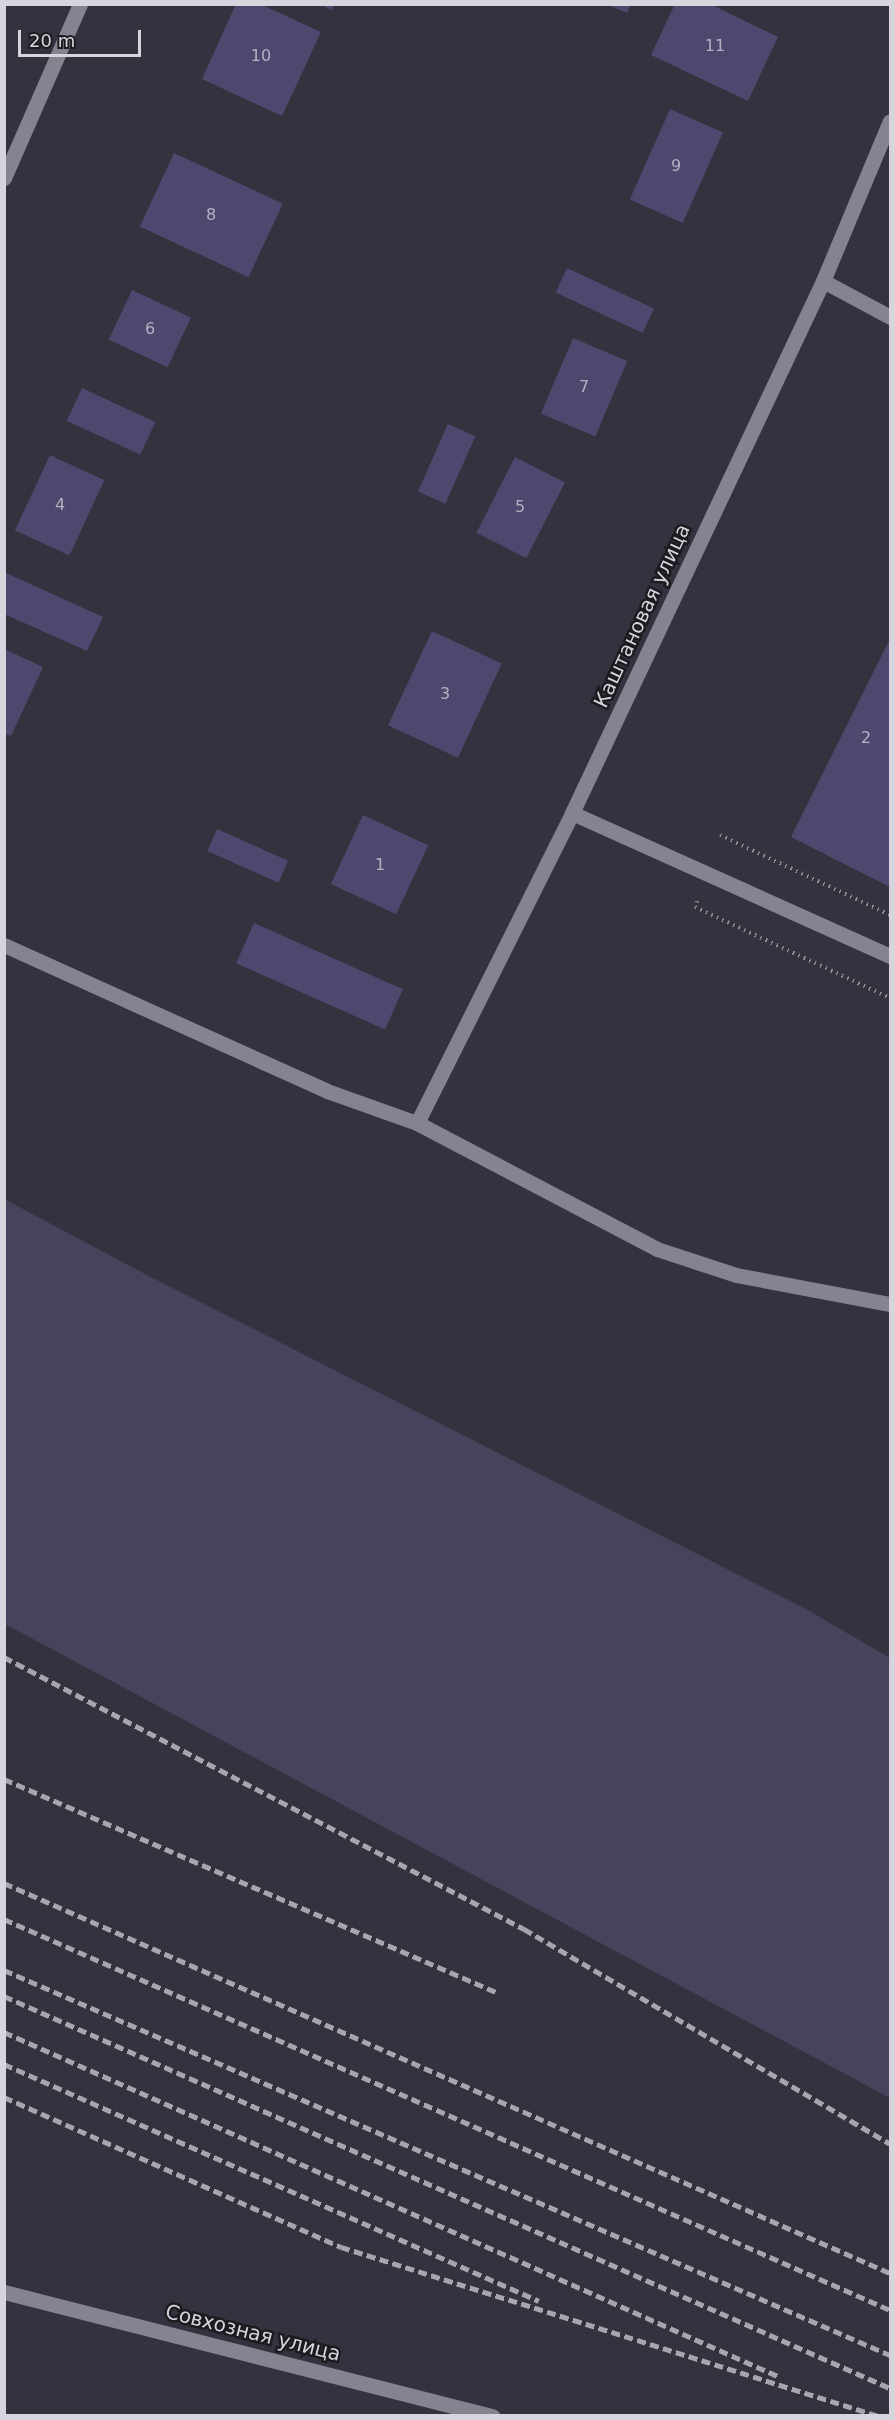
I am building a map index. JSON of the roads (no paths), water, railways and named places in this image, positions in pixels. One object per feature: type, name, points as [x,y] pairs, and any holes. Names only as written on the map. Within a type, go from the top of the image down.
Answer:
[{"type":"street","points":[[4,178],[80,4]]},
{"type":"street","name":"Каштановая улица","points":[[417,1123],[572,813],[824,281],[891,122]]},
{"type":"street","points":[[824,281],[891,317]]},
{"type":"street","points":[[572,813],[891,956]]},
{"type":"street","points":[[4,945],[327,1091],[417,1123],[657,1249],[736,1275],[891,1304]]},
{"type":"street","name":"Совхозная улица","points":[[4,2292],[492,2415]]},
{"type":"railway","points":[[4,1657],[524,1929],[890,2144]]},
{"type":"railway","points":[[4,1779],[498,1993]]},
{"type":"railway","points":[[4,1883],[890,2273]]},
{"type":"railway","points":[[4,1919],[890,2310]]},
{"type":"railway","points":[[4,1970],[890,2355]]},
{"type":"railway","points":[[4,1996],[890,2388]]},
{"type":"railway","points":[[4,2032],[780,2377]]},
{"type":"railway","points":[[4,2064],[539,2301]]},
{"type":"railway","points":[[4,2097],[341,2247],[879,2416]]}]
